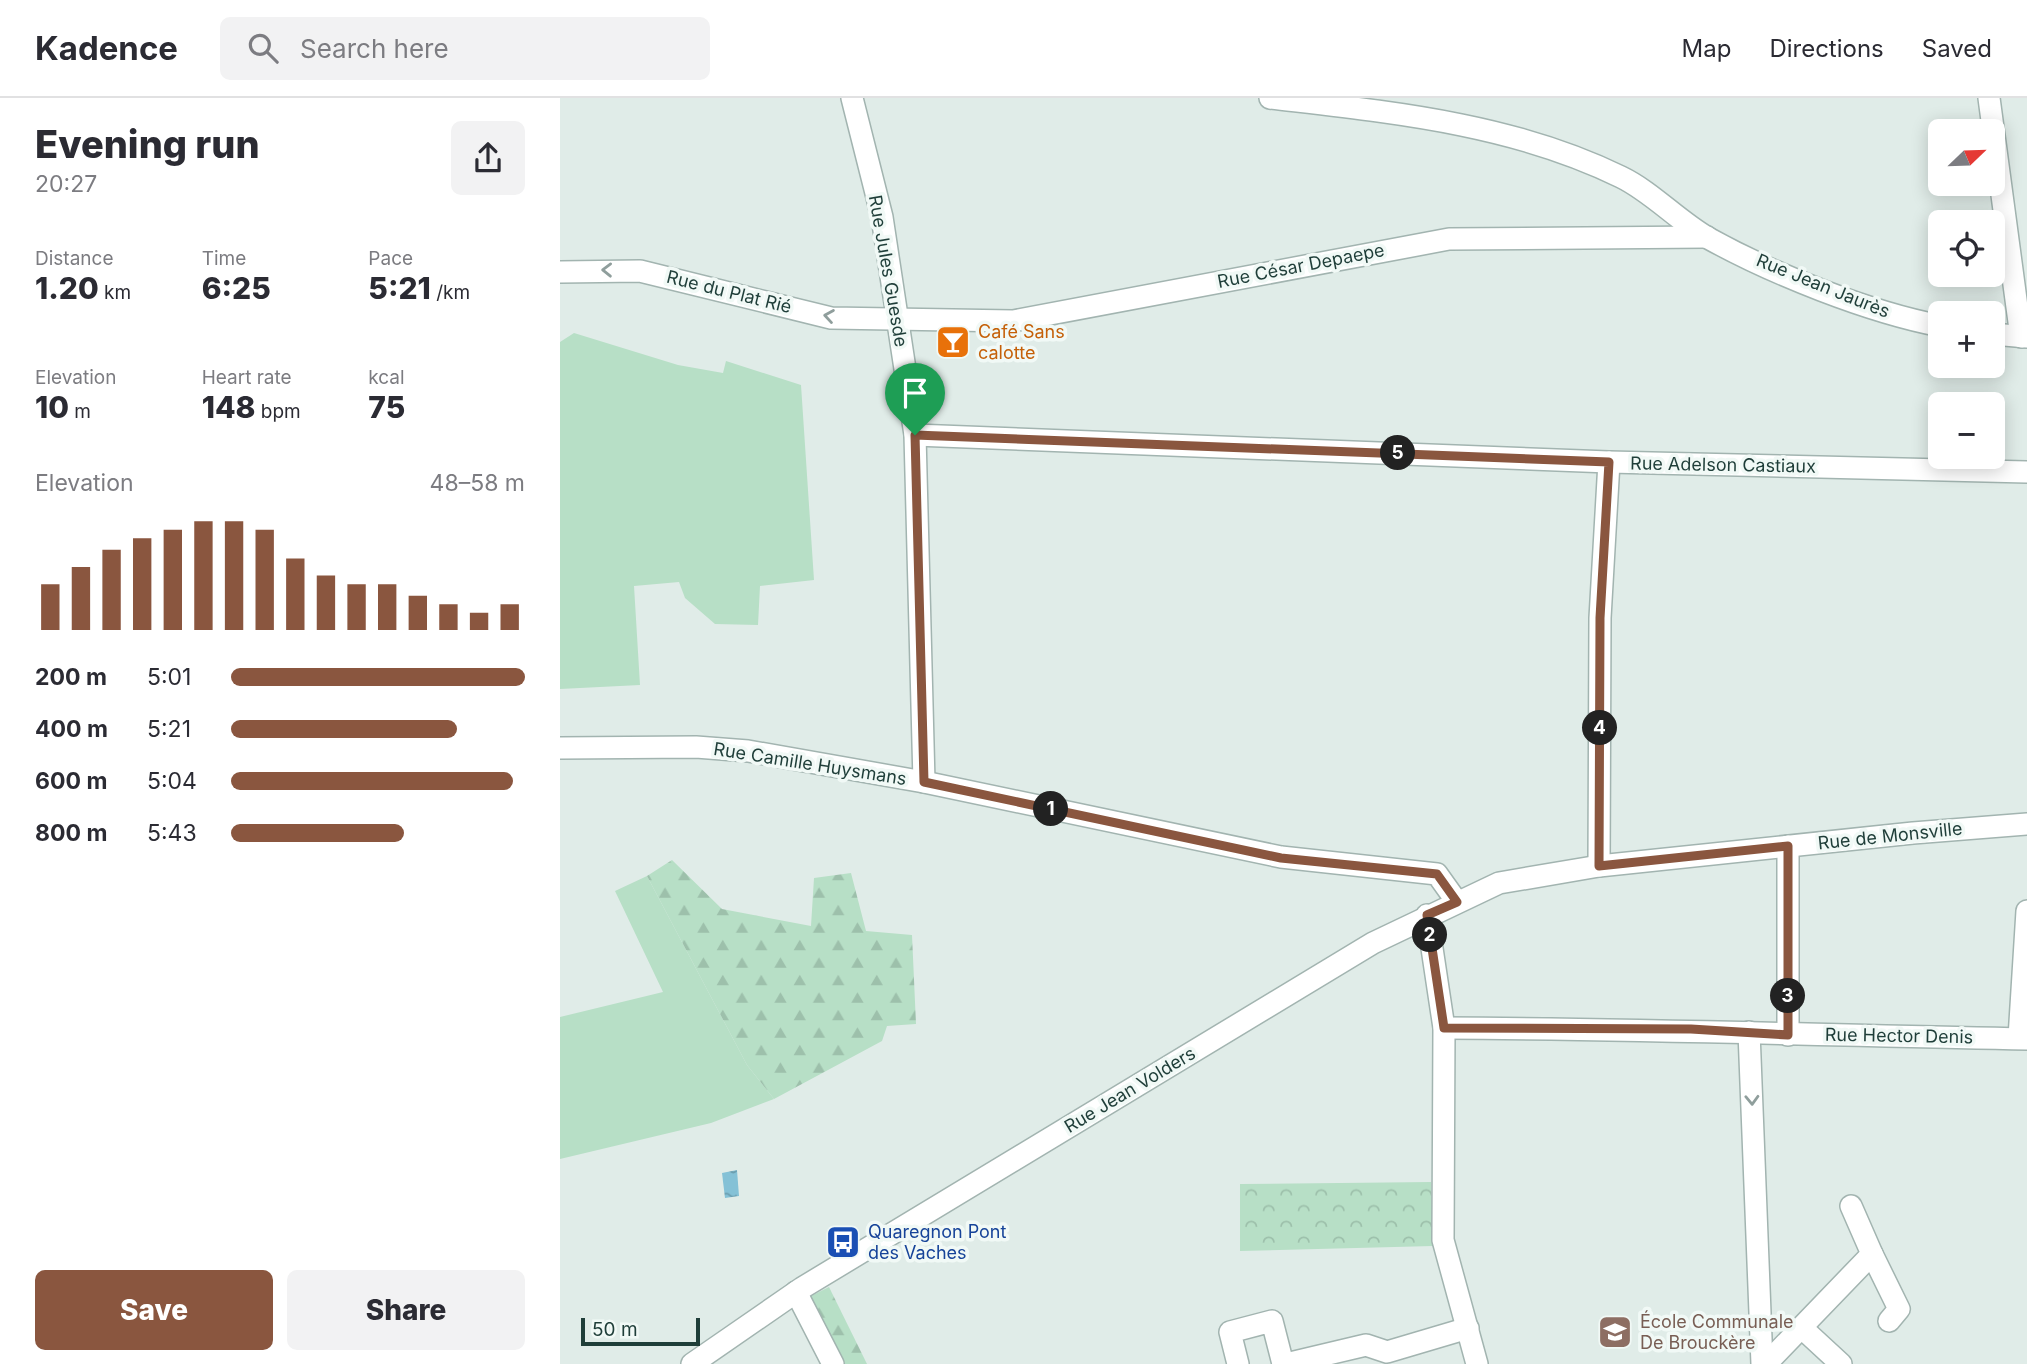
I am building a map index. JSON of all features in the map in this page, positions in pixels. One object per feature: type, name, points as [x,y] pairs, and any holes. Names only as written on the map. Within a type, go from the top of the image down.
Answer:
[{"type":"street","name":"Rue Jules Guesde","points":[[852,98],[882,217],[915,435],[924,782]]},
{"type":"street","points":[[1270,98],[1357,103],[1529,141],[1624,178],[1707,237]]},
{"type":"street","points":[[1989,98],[2024,337],[2005,335]]},
{"type":"street","name":"Rue César Depaepe","points":[[897,321],[1013,321],[1449,239],[1707,237]]},
{"type":"street","name":"Rue Jean Jaurès","points":[[1707,237],[1811,285],[1877,309],[1928,323]]},
{"type":"street","name":"Rue du Plat Rié","points":[[560,272],[640,271],[831,318],[897,321]]},
{"type":"street","name":"Rue Adelson Castiaux","points":[[915,435],[1609,462],[2027,472]]},
{"type":"street","points":[[1599,866],[1600,618],[1609,462]]},
{"type":"street","name":"Rue Camille Huysmans","points":[[560,748],[696,747],[748,751],[924,782],[1281,858],[1437,874],[1457,902]]},
{"type":"street","name":"Rue de Monsville","points":[[1427,915],[1508,880],[1599,866],[2027,824]]},
{"type":"street","points":[[1788,846],[1788,1035]]},
{"type":"street","name":"Rue Hector Denis","points":[[1444,1028],[2023,1039],[2027,911]]},
{"type":"street","points":[[1427,915],[1444,1028],[1443,1240],[1477,1364]]},
{"type":"street","name":"Rue Jean Volders","points":[[692,1364],[834,1268],[1361,950],[1427,915]]},
{"type":"street","points":[[1749,1032],[1764,1364]]},
{"type":"street","points":[[1851,1206],[1899,1309],[1889,1321]]},
{"type":"street","points":[[1764,1364],[1872,1254]]},
{"type":"street","points":[[796,1292],[833,1364]]},
{"type":"street","points":[[1238,1364],[1230,1332],[1272,1321],[1285,1364],[1366,1345],[1387,1352],[1468,1328]]},
{"type":"street","points":[[1802,1328],[1841,1364]]},
{"type":"green space","points":[[574,333],[678,365],[723,373],[726,361],[801,385],[814,580],[760,586],[758,625],[715,624],[685,598],[679,582],[634,586],[640,685],[560,689],[560,342]]},
{"type":"green space","points":[[672,860],[722,909],[811,926],[814,878],[851,873],[866,931],[912,935],[916,1024],[887,1026],[882,1041],[774,1099],[747,1065],[647,876]]},
{"type":"green space","points":[[647,876],[747,1065],[774,1099],[711,1123],[560,1159],[560,1017],[663,992],[615,891]]},
{"type":"green space","points":[[1431,1182],[1433,1246],[1240,1251],[1240,1184]]},
{"type":"green space","points":[[829,1287],[867,1364],[838,1364],[805,1299]]},
{"type":"water","points":[[737,1170],[739,1196],[725,1198],[722,1173]]},
{"type":"place","name":"Café Sans calotte","points":[[953,342]]},
{"type":"place","name":"Quaregnon Pont des Vaches","points":[[843,1242]]},
{"type":"place","name":"École Communale De Brouckère","points":[[1615,1332]]},
{"type":"route","points":[[915,435],[1609,462],[1600,618],[1599,866],[1788,846],[1788,1035],[1691,1029],[1444,1028],[1427,915],[1457,902],[1437,874],[1281,858],[924,782],[924,695],[915,435]]}]
